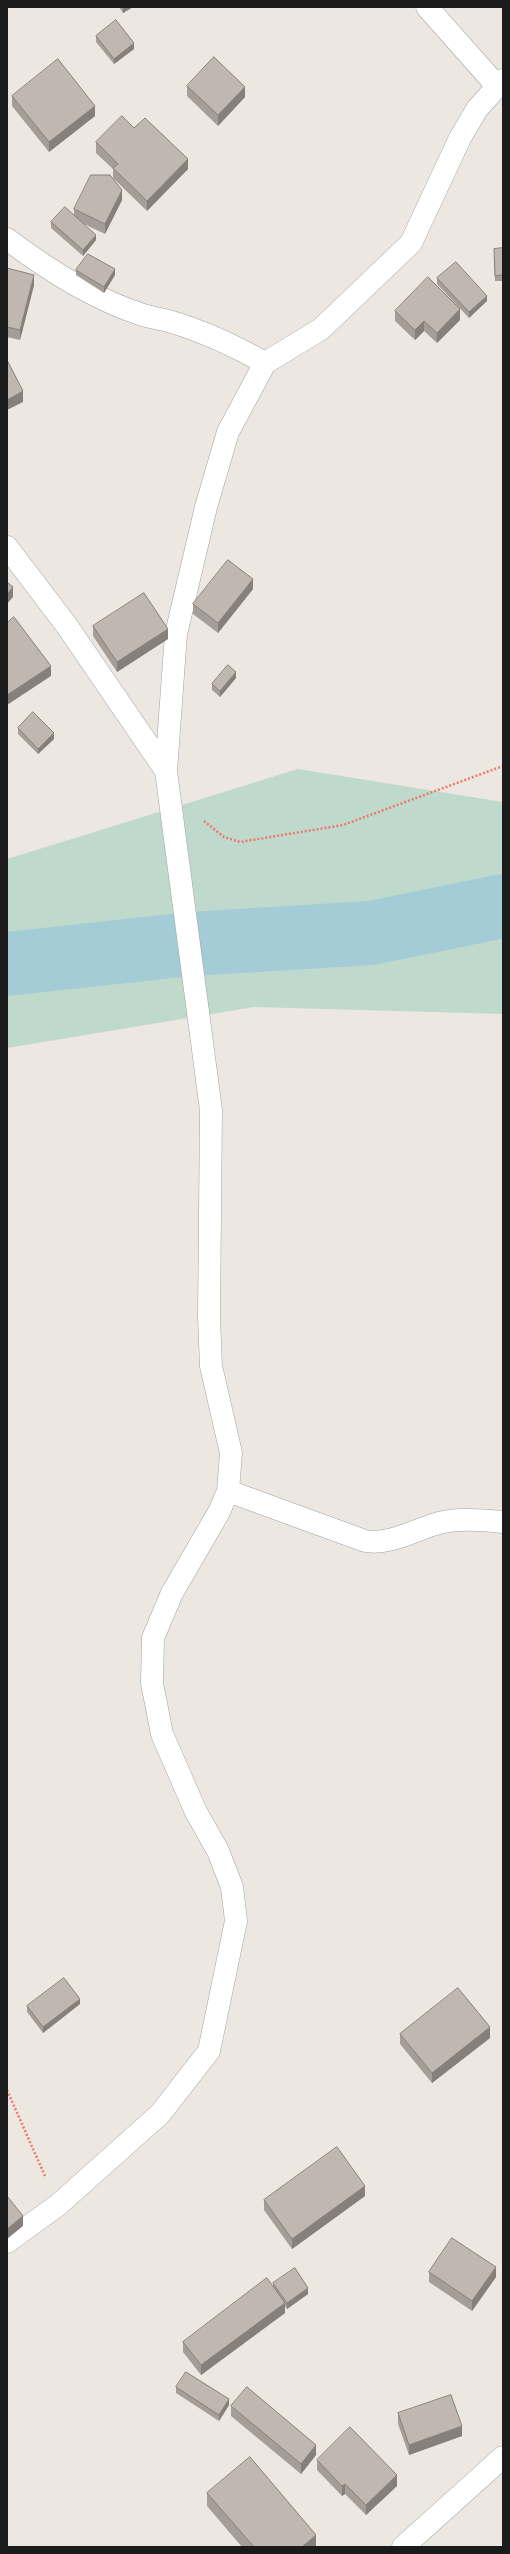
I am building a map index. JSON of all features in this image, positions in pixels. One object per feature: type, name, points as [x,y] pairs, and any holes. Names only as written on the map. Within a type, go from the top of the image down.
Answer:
[{"type":"street","points":[[7,2242],[58,2206],[160,2114],[209,2051],[236,1921],[232,1887],[218,1851],[196,1812],[162,1734],[152,1676],[153,1638],[172,1592],[219,1512],[228,1491],[231,1453],[211,1366],[209,1317],[211,1110],[166,771],[176,634],[197,544],[228,432],[265,363],[321,329],[411,243],[460,138],[477,109],[500,83],[427,7]]},
{"type":"street","points":[[7,239],[35,260],[85,290],[143,315],[198,331],[233,345],[265,363]]},
{"type":"street","points":[[7,547],[67,626],[166,771]]},
{"type":"street","points":[[228,1491],[374,1543],[387,1541],[440,1523],[468,1519],[503,1522]]},
{"type":"street","points":[[403,2547],[503,2457]]},
{"type":"path","points":[[203,819],[210,828],[224,837],[240,842],[343,825],[503,766]]},
{"type":"path","points":[[7,2090],[58,2206]]},
{"type":"green space","points":[[298,769],[503,802],[503,1014],[254,1007],[7,1048],[7,859]]},
{"type":"building","points":[[116,20],[134,43],[114,59],[96,36]]},
{"type":"building","points":[[214,57],[245,87],[218,115],[187,86]]},
{"type":"building","points":[[58,59],[95,106],[49,142],[12,96]]},
{"type":"building","points":[[122,116],[134,128],[145,118],[188,159],[147,201],[113,168],[118,164],[96,142]]},
{"type":"building","points":[[91,175],[110,175],[122,190],[105,224],[74,209]]},
{"type":"building","points":[[65,207],[96,235],[83,250],[51,222]]},
{"type":"building","points":[[503,248],[503,275],[495,276],[494,249]]},
{"type":"building","points":[[88,254],[115,269],[104,287],[76,270]]},
{"type":"building","points":[[456,262],[487,296],[469,312],[437,278]]},
{"type":"building","points":[[7,268],[34,275],[20,330],[7,327]]},
{"type":"building","points":[[428,277],[460,309],[437,333],[424,321],[415,330],[395,311]]},
{"type":"building","points":[[7,360],[23,391],[7,400]]},
{"type":"building","points":[[228,560],[253,579],[218,623],[193,604]]},
{"type":"building","points":[[7,582],[13,587],[7,594]]},
{"type":"building","points":[[144,593],[168,629],[117,662],[93,626]]},
{"type":"building","points":[[14,617],[51,666],[7,695],[7,623]]},
{"type":"building","points":[[228,665],[236,672],[220,691],[212,684]]},
{"type":"building","points":[[33,712],[54,733],[38,749],[18,728]]},
{"type":"building","points":[[64,1978],[80,1999],[43,2027],[27,2006]]},
{"type":"building","points":[[458,1988],[490,2027],[432,2073],[400,2034]]},
{"type":"building","points":[[337,2147],[365,2186],[292,2239],[264,2200]]},
{"type":"building","points":[[7,2196],[23,2216],[7,2229]]},
{"type":"building","points":[[452,2238],[496,2267],[472,2301],[429,2272]]},
{"type":"building","points":[[295,2268],[308,2288],[287,2303],[273,2283]]},
{"type":"building","points":[[267,2278],[285,2303],[201,2365],[183,2342]]},
{"type":"building","points":[[186,2372],[229,2399],[219,2415],[176,2387]]},
{"type":"building","points":[[247,2387],[316,2445],[301,2464],[231,2406]]},
{"type":"building","points":[[451,2395],[462,2426],[409,2445],[398,2413]]},
{"type":"building","points":[[350,2427],[397,2475],[366,2505],[345,2484],[342,2486],[317,2460]]},
{"type":"building","points":[[250,2457],[316,2535],[302,2547],[254,2547],[207,2493]]},
{"type":"waterway","points":[[7,964],[190,944],[371,933],[503,906]]}]
